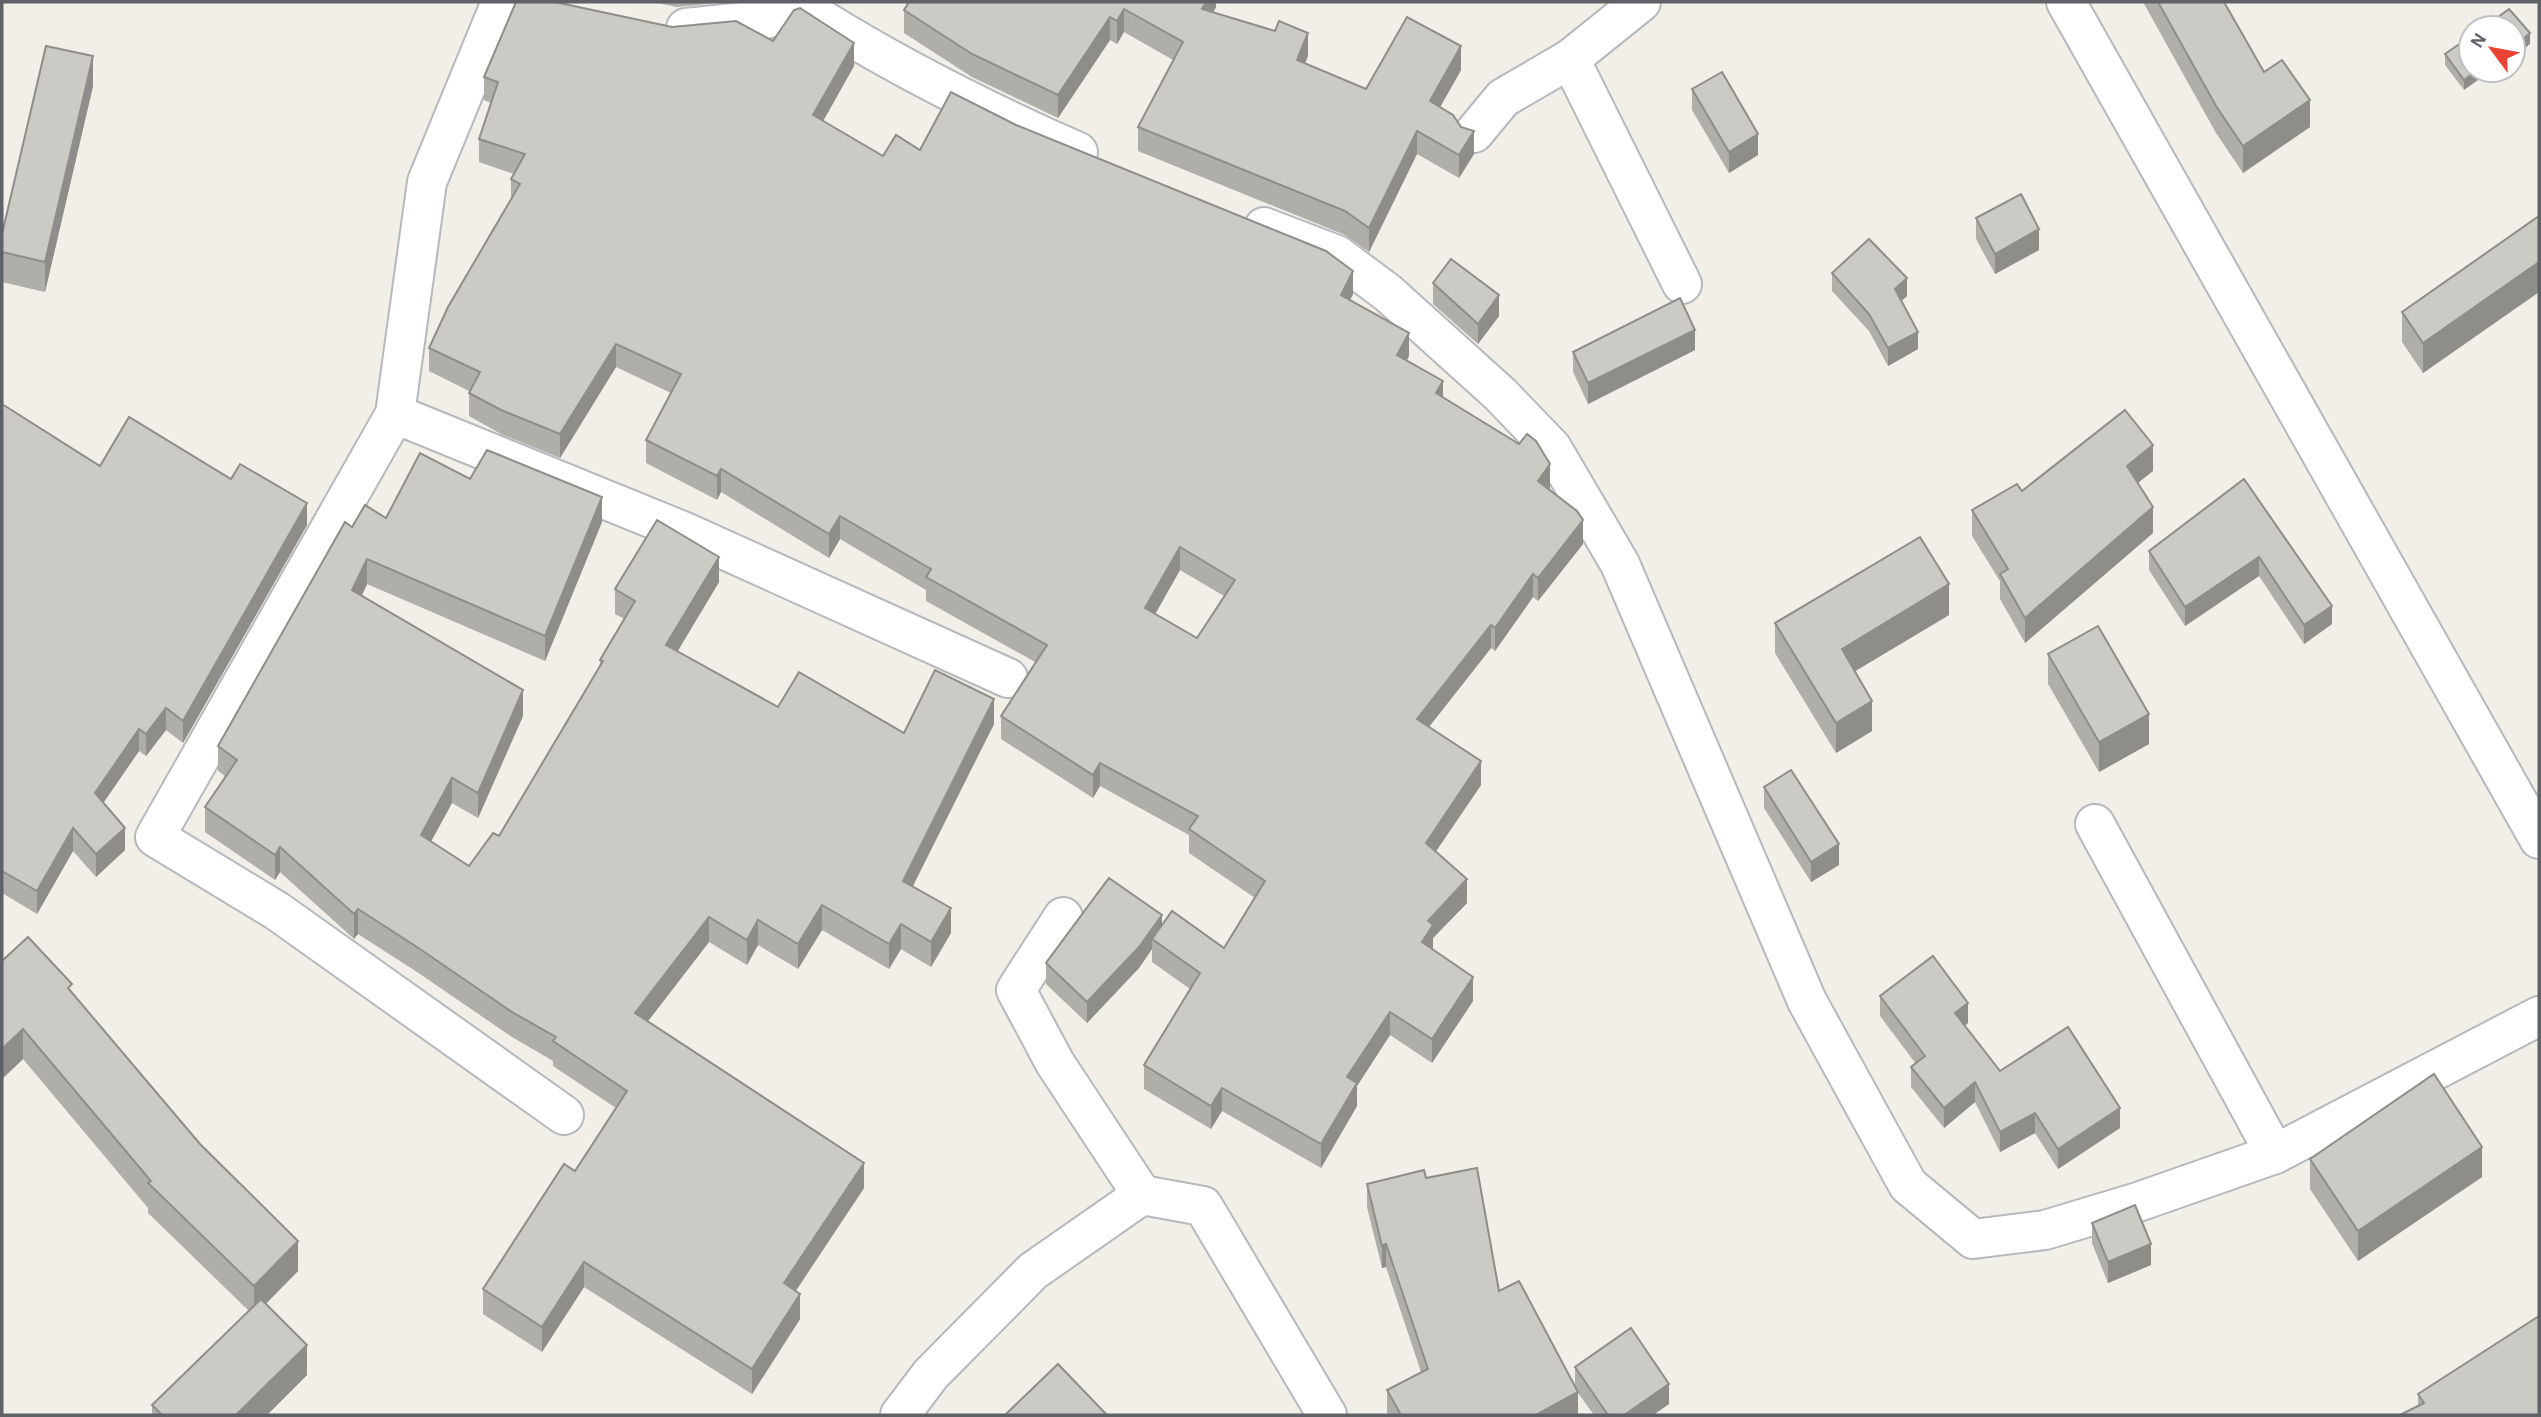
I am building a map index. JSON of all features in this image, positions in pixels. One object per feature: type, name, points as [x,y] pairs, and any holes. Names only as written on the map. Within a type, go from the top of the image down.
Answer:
[{"type":"street","points":[[500,2],[427,182],[395,414],[155,837],[277,911],[565,1115]]},
{"type":"street","points":[[1474,133],[1503,97],[1570,59],[1641,2]]},
{"type":"street","points":[[2066,2],[2539,839]]},
{"type":"street","points":[[650,24],[677,29],[762,20],[804,8],[859,44],[968,102],[1115,167]]},
{"type":"street","points":[[1570,59],[1682,284]]},
{"type":"street","points":[[1230,214],[1337,255],[1388,293],[1500,394],[1552,448],[1620,565],[1807,1001],[1908,1185],[1973,1239],[2045,1230],[2138,1202],[2275,1154],[2539,1016]]},
{"type":"street","points":[[395,414],[685,532],[1008,678]]},
{"type":"street","points":[[2095,824],[2275,1154]]},
{"type":"street","points":[[1063,917],[1016,990],[1055,1063],[1142,1195]]},
{"type":"street","points":[[900,1415],[931,1374],[1033,1271],[1142,1195],[1203,1206],[1327,1415]]},
{"type":"building","points":[[516,2],[555,2],[672,27],[736,21],[773,41],[794,10],[800,8],[854,43],[813,115],[883,156],[896,135],[920,150],[951,92],[1016,125],[1326,251],[1353,271],[1341,295],[1409,333],[1397,355],[1443,381],[1436,393],[1519,444],[1527,434],[1536,441],[1550,464],[1538,481],[1577,511],[1583,520],[1538,578],[1533,574],[1495,628],[1491,625],[1417,719],[1481,761],[1426,843],[1467,879],[1428,921],[1433,925],[1422,942],[1473,977],[1432,1039],[1390,1012],[1347,1077],[1357,1083],[1321,1144],[1222,1088],[1211,1106],[1144,1065],[1200,973],[1152,939],[1172,911],[1224,948],[1265,881],[1189,829],[1198,816],[1100,763],[1093,775],[1001,716],[1047,645],[926,577],[931,569],[840,516],[829,534],[721,469],[717,476],[646,440],[681,374],[616,344],[560,434],[501,410],[469,393],[480,372],[429,348],[448,307],[520,184],[511,179],[525,154],[479,139],[498,82],[484,77]],"holes":[[[1180,547],[1235,580],[1197,638],[1145,608]]]},
{"type":"building","points":[[909,2],[1206,2],[1202,9],[1275,31],[1279,21],[1308,33],[1297,60],[1366,89],[1407,17],[1461,46],[1430,101],[1453,115],[1461,127],[1474,131],[1459,155],[1417,131],[1369,228],[1345,211],[1138,127],[1183,42],[1124,9],[1117,21],[1110,17],[1058,95],[972,54],[904,10]]},
{"type":"building","points":[[2158,2],[2224,2],[2264,72],[2282,60],[2310,100],[2243,146],[2216,106]]},
{"type":"building","points":[[46,46],[93,56],[45,262],[2,252],[2,234]]},
{"type":"building","points":[[2457,46],[2457,70],[2445,54]]},
{"type":"building","points":[[1722,72],[1758,134],[1729,152],[1692,89]]},
{"type":"building","points":[[2021,194],[2039,229],[1995,254],[1976,218]]},
{"type":"building","points":[[2539,216],[2539,262],[2423,343],[2402,312]]},
{"type":"building","points":[[1869,239],[1907,278],[1895,289],[1918,332],[1888,348],[1869,314],[1832,273]]},
{"type":"building","points":[[1451,259],[1499,295],[1478,324],[1433,283]]},
{"type":"building","points":[[1680,298],[1695,330],[1588,383],[1573,352]]},
{"type":"building","points":[[2,404],[100,466],[129,417],[231,479],[240,464],[307,503],[183,721],[166,708],[146,734],[139,729],[95,793],[125,828],[96,854],[73,828],[37,891],[2,871]]},
{"type":"building","points":[[2125,410],[2153,445],[2127,466],[2153,507],[2025,618],[2000,574],[2008,569],[1972,510],[2017,484],[2022,491]]},
{"type":"building","points":[[487,450],[602,497],[545,636],[367,559],[352,590],[523,690],[478,793],[452,778],[421,835],[469,866],[493,833],[499,836],[603,661],[600,660],[635,601],[615,589],[657,520],[719,557],[666,645],[778,707],[799,672],[904,733],[935,670],[994,699],[903,881],[951,908],[931,942],[901,924],[889,944],[822,905],[798,944],[758,920],[747,940],[709,917],[635,1013],[864,1163],[784,1283],[800,1294],[752,1369],[584,1262],[542,1327],[483,1289],[564,1164],[575,1171],[627,1091],[553,1041],[556,1037],[512,1012],[358,909],[354,914],[280,847],[275,855],[205,807],[237,760],[218,746],[345,522],[352,527],[365,505],[386,518],[420,453],[470,479]]},
{"type":"building","points":[[2244,479],[2332,606],[2304,625],[2259,557],[2185,607],[2149,551]]},
{"type":"building","points":[[1920,537],[1949,584],[1842,649],[1872,701],[1836,723],[1775,623]]},
{"type":"building","points":[[2098,626],[2149,714],[2099,742],[2048,654]]},
{"type":"building","points":[[1791,770],[1839,844],[1811,862],[1764,787]]},
{"type":"building","points":[[1109,878],[1162,915],[1139,947],[1087,1002],[1046,963]]},
{"type":"building","points":[[28,937],[72,984],[68,988],[200,1144],[298,1241],[254,1286],[148,1183],[151,1181],[23,1029],[2,1049],[2,961]]},
{"type":"building","points":[[1933,956],[1968,1003],[1955,1013],[2000,1071],[2068,1027],[2120,1108],[2058,1149],[2035,1113],[2000,1132],[1975,1082],[1944,1108],[1911,1067],[1925,1056],[1880,996]]},
{"type":"building","points":[[2434,1074],[2482,1147],[2358,1231],[2310,1159]]},
{"type":"building","points":[[1477,1168],[1499,1291],[1519,1281],[1578,1392],[1536,1415],[1401,1415],[1387,1390],[1428,1369],[1386,1244],[1382,1246],[1367,1184],[1424,1170],[1426,1178]]},
{"type":"building","points":[[2135,1205],[2151,1244],[2108,1262],[2092,1223]]},
{"type":"building","points":[[261,1299],[307,1345],[236,1415],[162,1415],[152,1405]]},
{"type":"building","points":[[2539,1316],[2539,1415],[2400,1415],[2424,1403],[2418,1394]]},
{"type":"building","points":[[1631,1328],[1669,1384],[1624,1415],[1608,1415],[1575,1367]]},
{"type":"building","points":[[1058,1364],[1107,1415],[1005,1415]]}]
